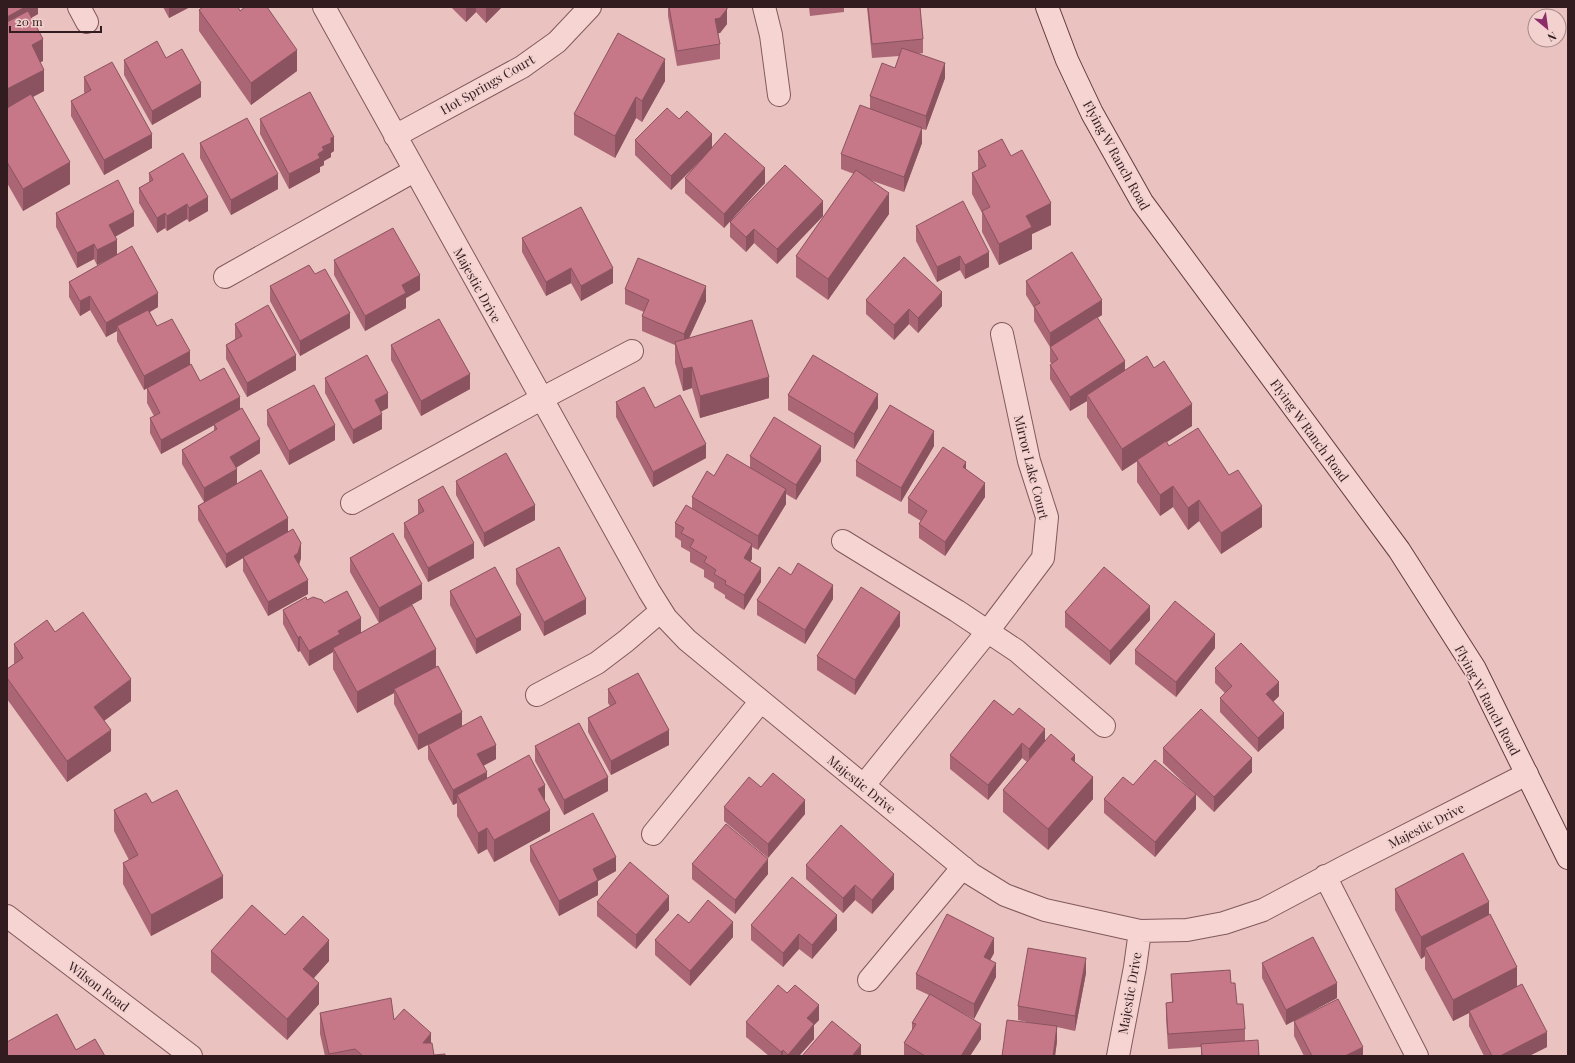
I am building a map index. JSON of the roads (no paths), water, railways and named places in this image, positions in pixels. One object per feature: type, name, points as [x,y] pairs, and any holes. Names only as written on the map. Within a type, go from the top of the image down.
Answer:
[{"type":"street","name":"Majestic Drive","points":[[324,7],[541,398],[666,618],[687,640],[971,874],[1005,895],[1045,910],[1140,931],[1187,930],[1224,923],[1263,910],[1326,876],[1527,774]]},
{"type":"street","name":"Hot Springs Court","points":[[395,136],[522,67],[557,42],[590,7]]},
{"type":"street","points":[[764,7],[770,35],[779,95]]},
{"type":"street","name":"Flying W Ranch Road","points":[[1047,7],[1067,60],[1092,113],[1142,202],[1399,550],[1475,669],[1568,858]]},
{"type":"street","points":[[226,277],[414,171]]},
{"type":"street","name":"Mirror Lake Court","points":[[864,785],[988,631],[1043,558],[1047,518],[1029,461],[1002,334]]},
{"type":"street","points":[[352,503],[541,398],[632,351]]},
{"type":"street","points":[[843,541],[988,631],[1016,651],[1104,726]]},
{"type":"street","points":[[536,695],[597,662],[626,641],[661,611]]},
{"type":"street","points":[[653,834],[761,701]]},
{"type":"street","points":[[869,980],[963,867]]},
{"type":"street","points":[[1326,876],[1417,1056]]},
{"type":"street","name":"Wilson Road","points":[[7,916],[191,1056]]},
{"type":"street","name":"Majestic Drive","points":[[1118,1056],[1135,967],[1140,931]]}]
